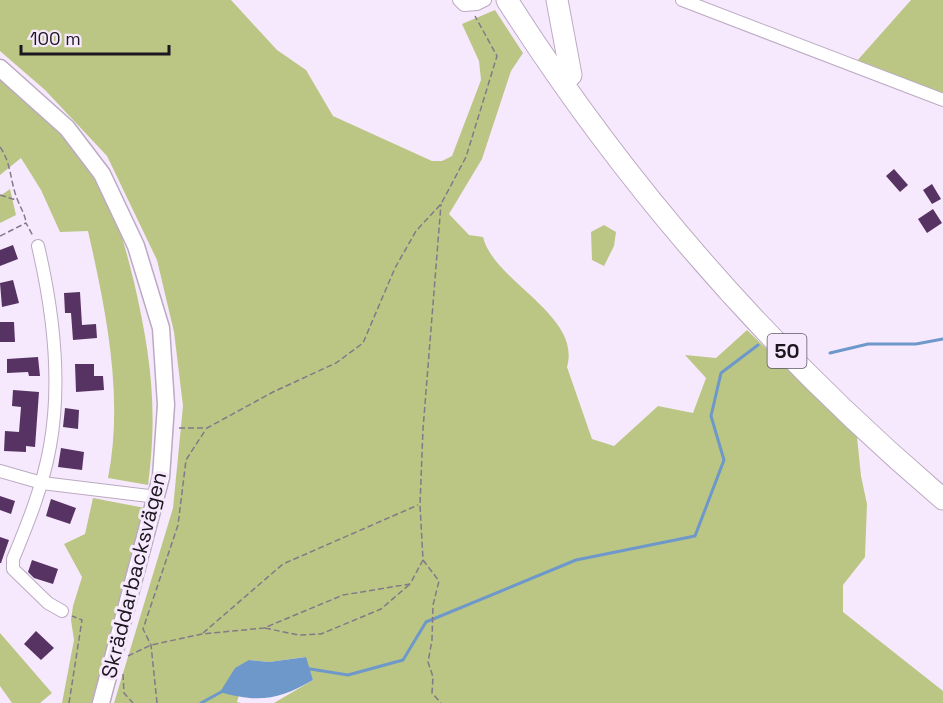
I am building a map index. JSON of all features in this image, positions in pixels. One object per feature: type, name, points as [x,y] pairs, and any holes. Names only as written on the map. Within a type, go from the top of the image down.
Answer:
[{"type":"highway","name":"50","points":[[507,0],[556,77],[642,191],[705,264],[877,442],[943,499]]},
{"type":"highway","name":"50","points":[[519,0],[652,184],[768,314],[884,432],[943,480]]},
{"type":"highway","points":[[556,0],[571,75]]},
{"type":"street","points":[[464,3],[485,0]]},
{"type":"street","points":[[682,0],[943,100]]},
{"type":"street","name":"Skräddarbacksvägen","points":[[0,68],[74,138],[102,174],[136,246],[161,328],[166,428],[157,497],[117,658],[101,703]]},
{"type":"street","points":[[38,246],[48,290],[55,374],[51,445],[42,483],[13,560],[13,569],[48,603],[62,610]]},
{"type":"street","points":[[0,471],[42,483],[157,497]]},
{"type":"path","points":[[157,703],[151,645],[143,629],[178,525],[186,460],[207,428],[273,392],[336,363],[363,343],[395,268],[416,231],[441,204],[466,157],[497,56],[464,3]]},
{"type":"path","points":[[0,147],[8,159],[17,200],[38,246]]},
{"type":"path","points":[[0,195],[17,200]]},
{"type":"path","points":[[264,628],[298,635],[321,634],[381,609],[410,584],[423,560],[420,505],[423,429],[441,204]]},
{"type":"path","points":[[0,236],[26,223]]},
{"type":"path","points":[[166,428],[207,428]]},
{"type":"path","points":[[202,634],[283,564],[420,505]]},
{"type":"path","points":[[423,560],[439,581],[433,605],[432,640],[428,662],[433,677],[432,693],[441,703]]},
{"type":"path","points":[[133,703],[124,693],[117,658],[151,645],[202,634],[264,628],[343,595],[410,584]]},
{"type":"path","points":[[62,610],[82,621],[69,703]]},
{"type":"green space","points":[[0,0],[231,0],[277,50],[306,70],[333,116],[432,161],[442,161],[452,156],[481,80],[479,61],[462,24],[495,10],[523,53],[511,71],[482,159],[449,214],[469,235],[483,237],[490,253],[503,269],[535,299],[562,331],[568,348],[567,367],[592,439],[614,446],[658,406],[693,413],[706,378],[685,355],[716,358],[747,330],[857,437],[861,476],[867,504],[865,557],[843,585],[843,612],[943,691],[943,703],[274,703],[313,680],[305,657],[269,662],[249,660],[237,702],[241,703],[114,703],[173,508],[183,406],[174,332],[157,260],[107,156],[45,90],[0,51]]},
{"type":"green space","points":[[911,0],[943,0],[943,93],[856,62]]},
{"type":"green space","points":[[0,77],[44,117],[83,162],[105,196],[118,227],[134,282],[149,359],[152,432],[148,485],[108,478],[114,416],[111,354],[88,231],[60,232],[41,190],[21,158],[0,175]]},
{"type":"green space","points":[[10,189],[16,215],[0,223],[0,196]]},
{"type":"green space","points":[[604,225],[616,232],[614,246],[604,266],[592,260],[591,232]]},
{"type":"green space","points":[[93,498],[145,508],[94,703],[62,703],[74,640],[71,620],[73,606],[82,577],[64,544],[85,534]]},
{"type":"green space","points":[[0,633],[52,693],[40,703],[12,703],[0,686]]},
{"type":"water","points":[[306,657],[313,680],[289,692],[268,698],[246,698],[220,692],[235,668],[249,660],[269,662]]},
{"type":"building","points":[[894,169],[908,185],[900,192],[886,176]]},
{"type":"building","points":[[932,184],[941,199],[932,204],[923,190]]},
{"type":"building","points":[[933,209],[942,223],[927,233],[918,219]]},
{"type":"building","points":[[13,245],[18,259],[0,266],[0,250]]},
{"type":"building","points":[[13,280],[19,303],[2,307],[0,283]]},
{"type":"building","points":[[80,292],[82,325],[96,324],[97,338],[73,340],[71,313],[65,313],[64,293]]},
{"type":"building","points":[[0,322],[14,322],[15,342],[0,342]]},
{"type":"building","points":[[38,357],[40,376],[29,376],[28,372],[7,373],[7,359]]},
{"type":"building","points":[[75,364],[94,364],[94,376],[103,376],[104,390],[76,392]]},
{"type":"building","points":[[13,390],[39,392],[35,447],[26,446],[26,452],[4,451],[5,431],[19,432],[21,407],[12,406]]},
{"type":"building","points":[[65,408],[79,410],[78,429],[63,427]]},
{"type":"building","points":[[61,448],[84,452],[82,470],[58,467]]},
{"type":"building","points":[[0,496],[15,501],[11,514],[0,510]]},
{"type":"building","points":[[51,499],[76,508],[70,524],[46,516]]},
{"type":"building","points":[[0,537],[9,540],[1,563],[0,563]]},
{"type":"building","points":[[32,560],[58,569],[53,584],[34,578],[28,572]]},
{"type":"building","points":[[36,631],[54,648],[41,660],[24,644]]},
{"type":"waterway","points":[[830,353],[868,344],[916,344],[943,339]]},
{"type":"waterway","points":[[304,668],[348,675],[403,660],[426,622],[576,560],[695,536],[724,460],[711,416],[721,373],[758,345]]},
{"type":"waterway","points":[[201,703],[223,691]]}]
